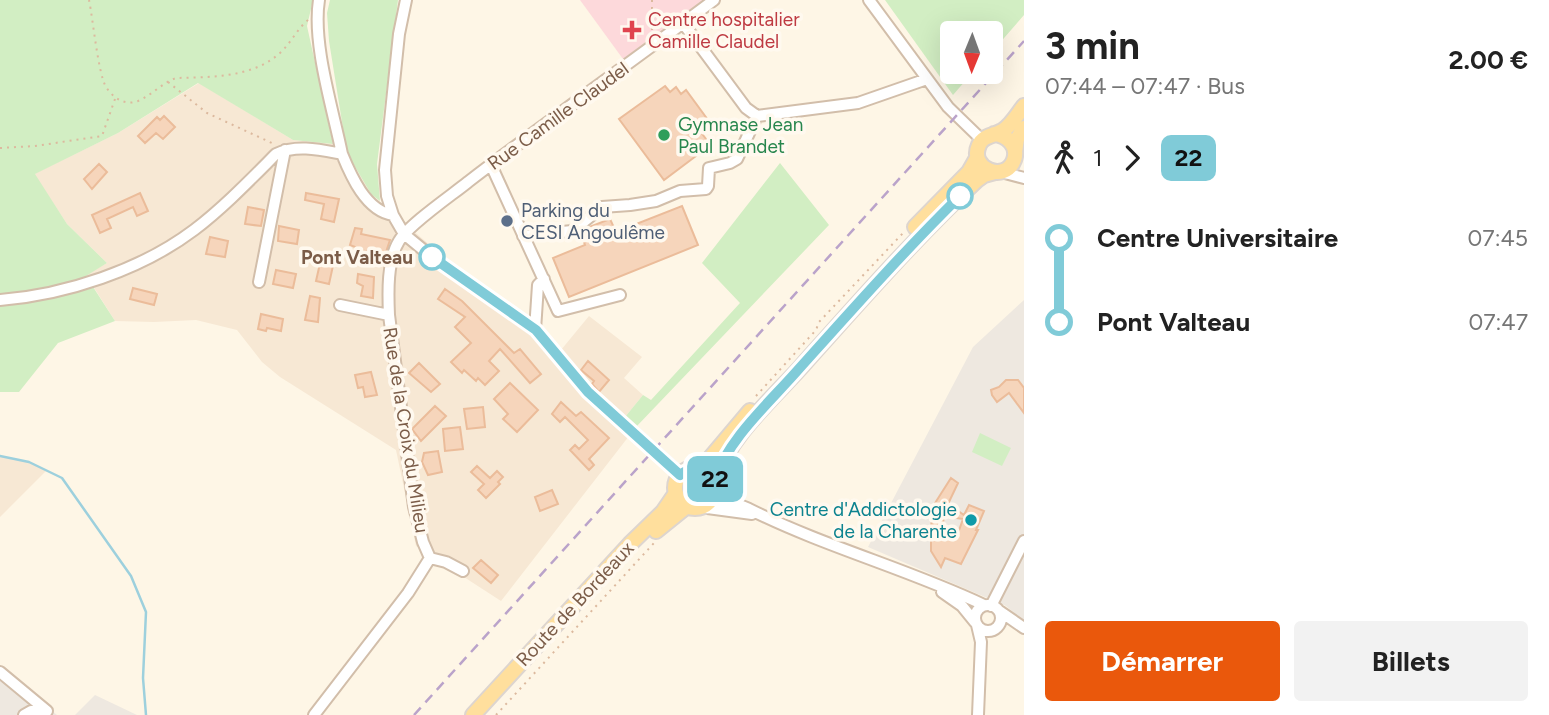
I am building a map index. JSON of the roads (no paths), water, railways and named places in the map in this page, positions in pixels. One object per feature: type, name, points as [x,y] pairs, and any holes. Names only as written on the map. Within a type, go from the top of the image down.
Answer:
[{"type":"main road","points":[[1018,161],[998,172],[984,174],[976,180],[916,239],[759,414],[723,461],[709,502],[694,507],[678,499],[676,471],[696,468],[707,462],[899,245],[969,172],[977,158],[979,145],[1009,126],[1024,106]]},
{"type":"main road","points":[[1018,161],[1017,139],[1024,128]]},
{"type":"main road","points":[[988,137],[1006,137],[1011,142],[1018,161]]},
{"type":"main road","points":[[977,158],[984,168],[998,172]]},
{"type":"main road","points":[[696,468],[707,472],[714,487]]},
{"type":"main road","name":"Route de Bordeaux","points":[[474,715],[630,544],[663,512],[676,493]]},
{"type":"main road","name":"Route de Bordeaux","points":[[486,715],[648,540],[694,507]]},
{"type":"street","points":[[319,0],[317,15],[321,52],[342,154],[368,201],[384,214],[393,215]]},
{"type":"street","points":[[406,0],[399,34],[384,170],[387,196],[393,215],[404,234],[432,257],[536,330],[588,392],[676,471]]},
{"type":"street","name":"Rue Camille Claudel","points":[[404,234],[491,165],[714,0]]},
{"type":"street","points":[[869,0],[948,107],[988,137]]},
{"type":"street","points":[[683,23],[746,108],[757,116],[858,103],[927,79]]},
{"type":"street","points":[[523,236],[572,231],[602,207],[656,201],[680,191],[706,189],[709,168],[737,159],[757,116]]},
{"type":"street","points":[[0,300],[29,298],[104,278],[154,254],[200,226],[276,154],[285,150],[318,150],[342,154]]},
{"type":"street","points":[[259,282],[285,150]]},
{"type":"street","points":[[491,165],[558,311],[620,295]]},
{"type":"street","points":[[998,172],[1024,178]]},
{"type":"street","name":"Rue de la Croix du Milieu","points":[[314,715],[408,593],[430,558],[414,507],[389,315],[393,254],[404,234]]},
{"type":"street","points":[[536,330],[538,285],[544,279]]},
{"type":"street","points":[[340,305],[389,315]]},
{"type":"street","points":[[714,487],[718,497],[991,607],[1021,627]]},
{"type":"street","points":[[694,507],[760,515]]},
{"type":"street","points":[[991,607],[1024,541]]},
{"type":"street","points":[[430,558],[446,562],[463,571]]},
{"type":"street","points":[[925,582],[962,606],[984,630],[995,627],[1021,627]]},
{"type":"street","points":[[978,715],[981,642],[976,623],[977,610],[991,607]]},
{"type":"street","points":[[980,687],[1000,617],[991,607]]},
{"type":"street","points":[[0,672],[49,713]]},
{"type":"street","points":[[24,715],[31,710],[49,713]]},
{"type":"waterway","points":[[0,456],[29,462],[62,478],[131,576],[146,612],[143,678],[146,715]]},
{"type":"railway","points":[[414,715],[1024,41]]},
{"type":"place","name":"Centre hospitalier Camille Claudel","points":[[632,30]]},
{"type":"place","name":"Gymnase Jean Paul Brandet","points":[[664,135]]},
{"type":"place","name":"Parking du CESI Angoulême","points":[[507,221]]},
{"type":"place","name":"Pont Valteau","points":[[432,257]]},
{"type":"place","name":"Centre d'Addictologie de la Charente","points":[[971,520]]}]
